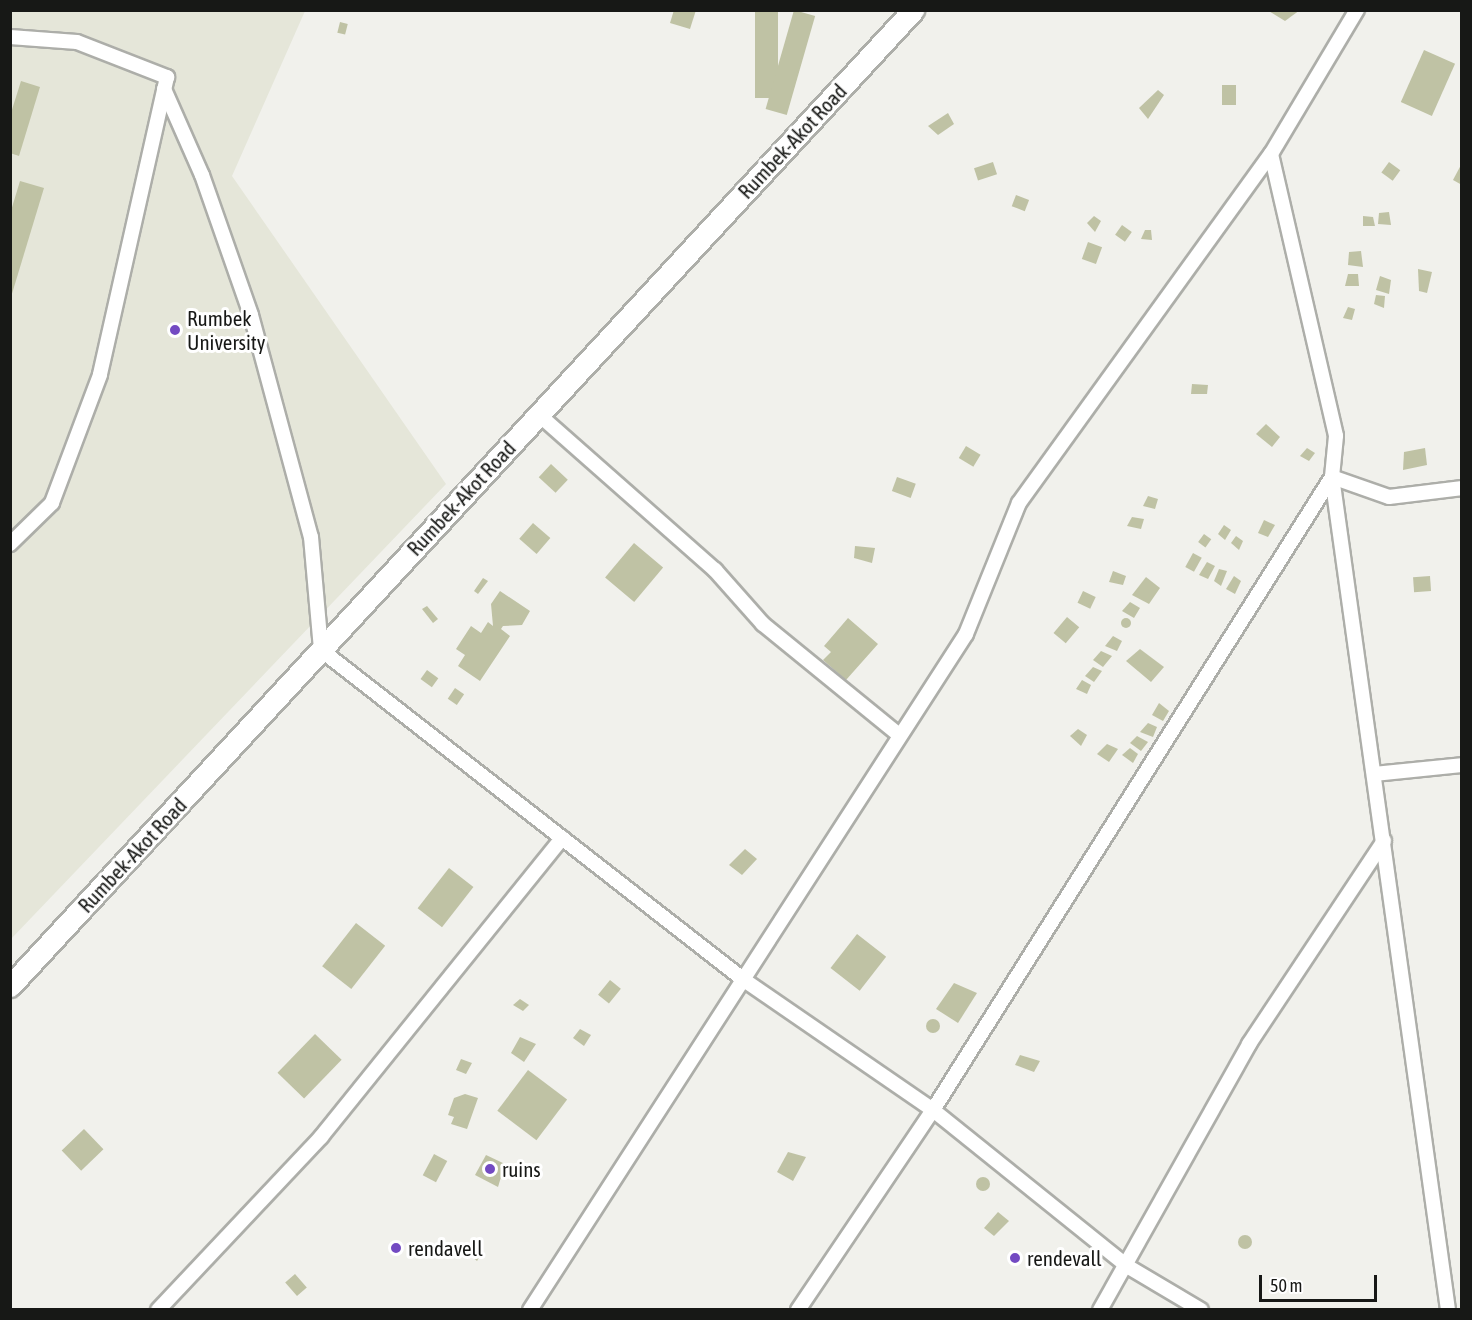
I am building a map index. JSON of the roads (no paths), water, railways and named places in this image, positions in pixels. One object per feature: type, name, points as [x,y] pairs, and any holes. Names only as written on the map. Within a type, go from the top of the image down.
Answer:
[{"type":"main road","name":"Rumbek-Akot Road","points":[[10,986],[913,10]]},
{"type":"street","points":[[530,1310],[744,980],[898,734],[966,634],[1019,503],[1271,154],[1357,10]]},
{"type":"street","points":[[10,37],[77,42],[167,77],[100,375],[52,503],[10,544]]},
{"type":"street","points":[[164,89],[202,175],[251,315],[310,537],[321,650],[744,980],[933,1110],[1126,1266],[1201,1310]]},
{"type":"street","points":[[1271,154],[1336,436],[1332,477],[1448,1310]]},
{"type":"street","points":[[538,414],[715,570],[763,624],[898,734]]},
{"type":"street","points":[[1332,477],[1389,497],[1461,489]]},
{"type":"street","points":[[798,1310],[933,1110],[1332,477]]},
{"type":"street","points":[[1374,774],[1461,765]]},
{"type":"street","points":[[158,1310],[321,1137],[562,838]]},
{"type":"street","points":[[1100,1310],[1249,1044],[1384,841]]},
{"type":"place","name":"Rumbek University","points":[[175,330]]},
{"type":"place","name":"ruins","points":[[490,1169]]},
{"type":"place","name":"rendavell","points":[[396,1248]]},
{"type":"place","name":"rendevall","points":[[1015,1258]]}]
